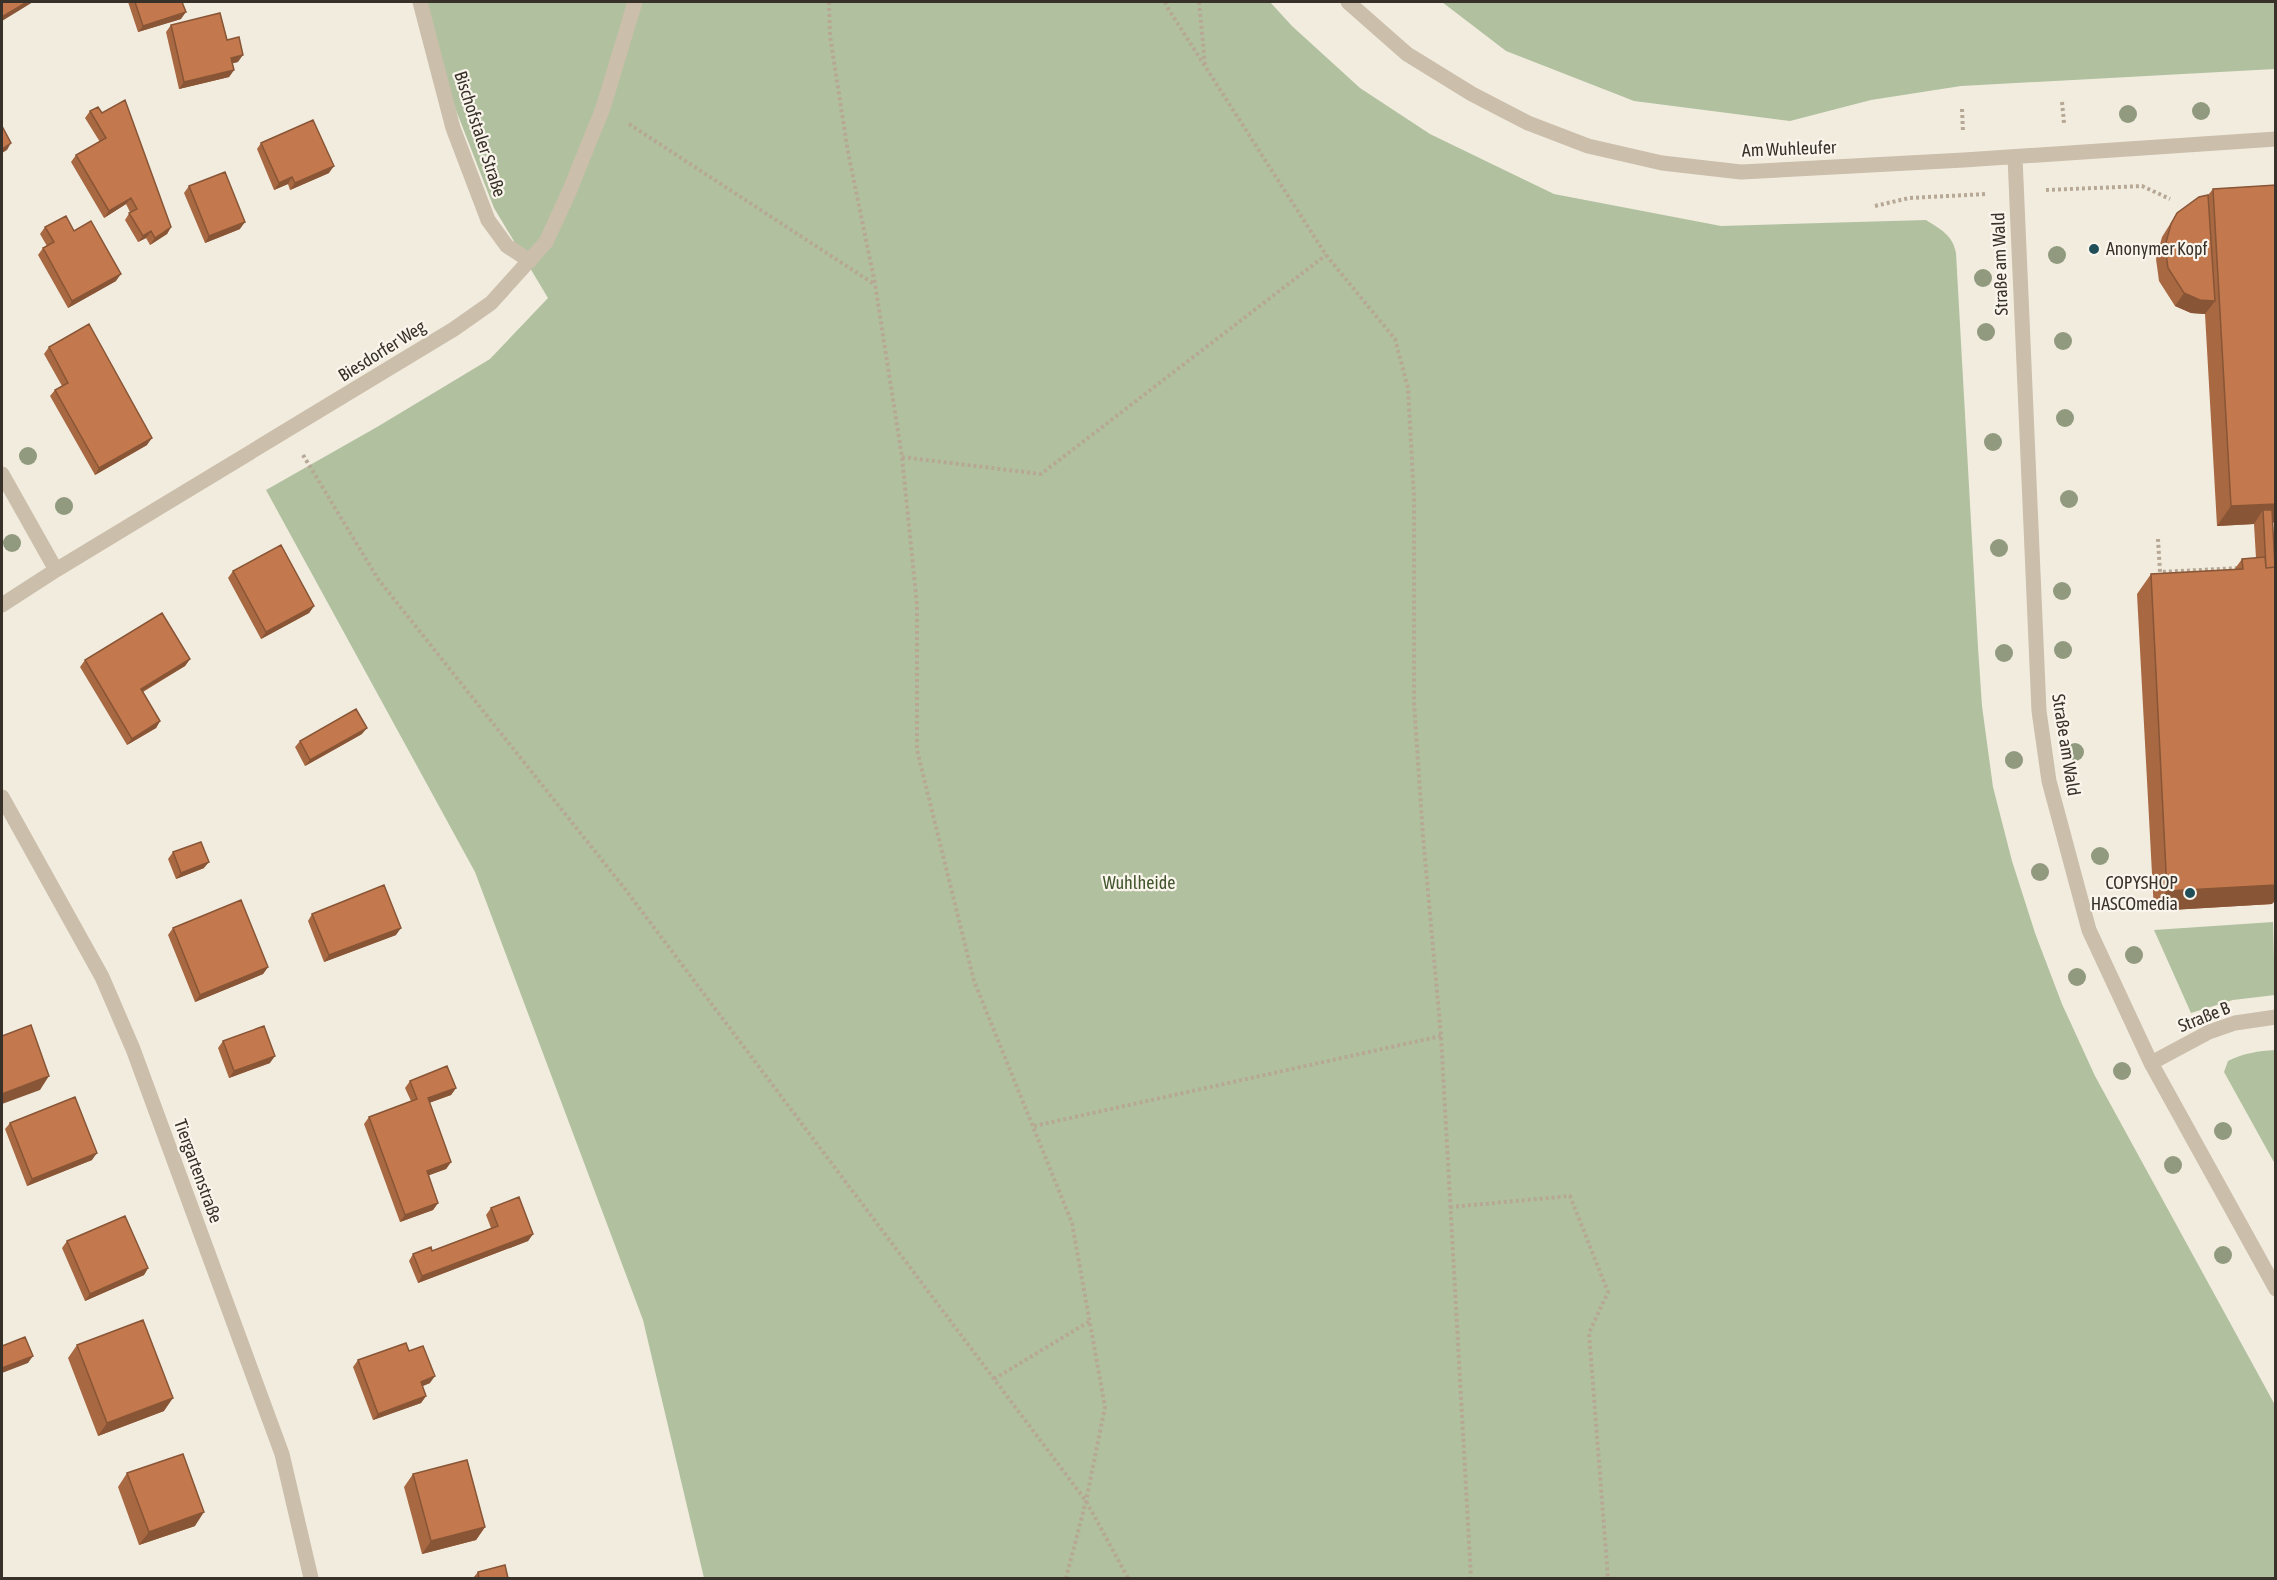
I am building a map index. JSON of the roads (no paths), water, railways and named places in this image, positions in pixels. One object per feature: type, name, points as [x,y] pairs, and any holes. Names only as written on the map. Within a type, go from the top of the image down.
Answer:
[{"type":"street","name":"Bischofstaler Straße","points":[[420,2],[453,128],[488,220],[507,246],[530,261]]},
{"type":"street","name":"Biesdorfer Weg","points":[[2,605],[56,570],[288,432],[454,329],[491,303],[546,242],[603,108],[635,2]]},
{"type":"street","name":"Am Wuhleufer","points":[[1348,2],[1407,54],[1472,94],[1528,123],[1588,146],[1662,163],[1742,172],[2015,157],[2276,139]]},
{"type":"street","name":"Straße am Wald","points":[[2015,157],[2038,702],[2047,769],[2089,930],[2151,1063],[2276,1289]]},
{"type":"street","points":[[2,474],[56,570]]},
{"type":"street","name":"Tiergartenstraße","points":[[2,797],[102,977],[133,1048],[282,1454],[311,1578]]},
{"type":"street","name":"Straße B","points":[[2151,1063],[2209,1032],[2235,1023],[2276,1017]]},
{"type":"place","name":"Anonymer Kopf","points":[[2094,249]]},
{"type":"place","name":"COPYSHOP HASCOmedia","points":[[2190,893]]},
{"type":"park label","name":"Wuhlheide","points":[[1139,883]]}]
